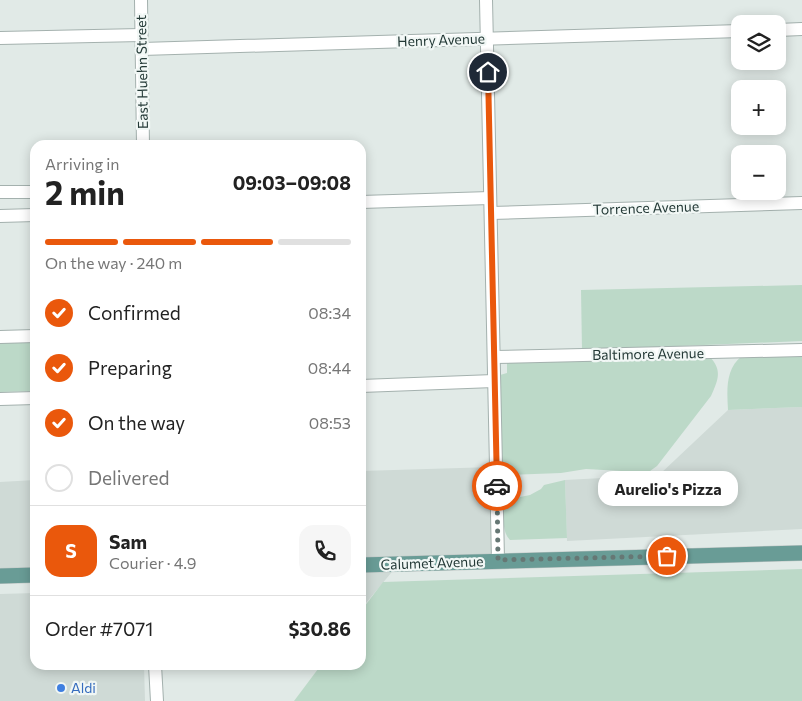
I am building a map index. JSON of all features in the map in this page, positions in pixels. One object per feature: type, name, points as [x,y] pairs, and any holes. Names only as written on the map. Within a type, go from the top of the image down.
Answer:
[{"type":"main road","name":"Calumet Avenue","points":[[366,565],[802,553]]},
{"type":"main road","points":[[0,576],[30,575]]},
{"type":"street","name":"East Huehn Street","points":[[141,0],[143,140]]},
{"type":"street","points":[[486,0],[498,560]]},
{"type":"street","points":[[786,30],[802,29]]},
{"type":"street","name":"Henry Avenue","points":[[142,49],[731,31]]},
{"type":"street","points":[[0,38],[142,35]]},
{"type":"street","points":[[0,192],[30,192]]},
{"type":"street","points":[[366,202],[490,198]]},
{"type":"street","name":"Torrence Avenue","points":[[491,213],[802,204]]},
{"type":"street","points":[[0,216],[30,215]]},
{"type":"street","points":[[0,337],[30,336]]},
{"type":"street","name":"Baltimore Avenue","points":[[494,357],[802,350]]},
{"type":"street","points":[[366,386],[494,381]]},
{"type":"street","points":[[0,399],[30,398]]},
{"type":"street","points":[[154,670],[157,701]]},
{"type":"shaded area","points":[[802,407],[802,529],[567,541],[565,480],[659,475],[728,410]]},
{"type":"shaded area","points":[[493,467],[495,557],[366,562],[366,471]]},
{"type":"shaded area","points":[[30,480],[30,572],[0,573],[0,482]]},
{"type":"shaded area","points":[[396,567],[366,603],[366,568]]},
{"type":"shaded area","points":[[30,593],[30,670],[144,670],[145,701],[0,701],[0,594]]},
{"type":"green space","points":[[802,285],[802,341],[582,350],[581,290]]},
{"type":"green space","points":[[30,342],[30,391],[0,392],[0,343]]},
{"type":"green space","points":[[802,354],[802,407],[728,410],[728,381],[732,367],[742,356]]},
{"type":"green space","points":[[709,356],[718,371],[716,385],[711,396],[657,466],[650,471],[586,469],[561,473],[508,475],[502,472],[500,375],[507,373],[507,363]]},
{"type":"green space","points":[[565,480],[567,538],[510,540],[507,537],[504,525],[503,508],[506,507],[506,503],[515,498],[530,495],[541,489],[544,485]]},
{"type":"green space","points":[[802,569],[802,701],[294,701],[317,670],[366,670],[366,604],[383,582]]},
{"type":"way so far","points":[[497,486],[498,560],[667,556]]},
{"type":"place","name":"Aurelio's Pizza","points":[[667,556]]},
{"type":"place","name":"Aldi","points":[[61,688]]},
{"type":"route","points":[[488,72],[497,486]]}]
